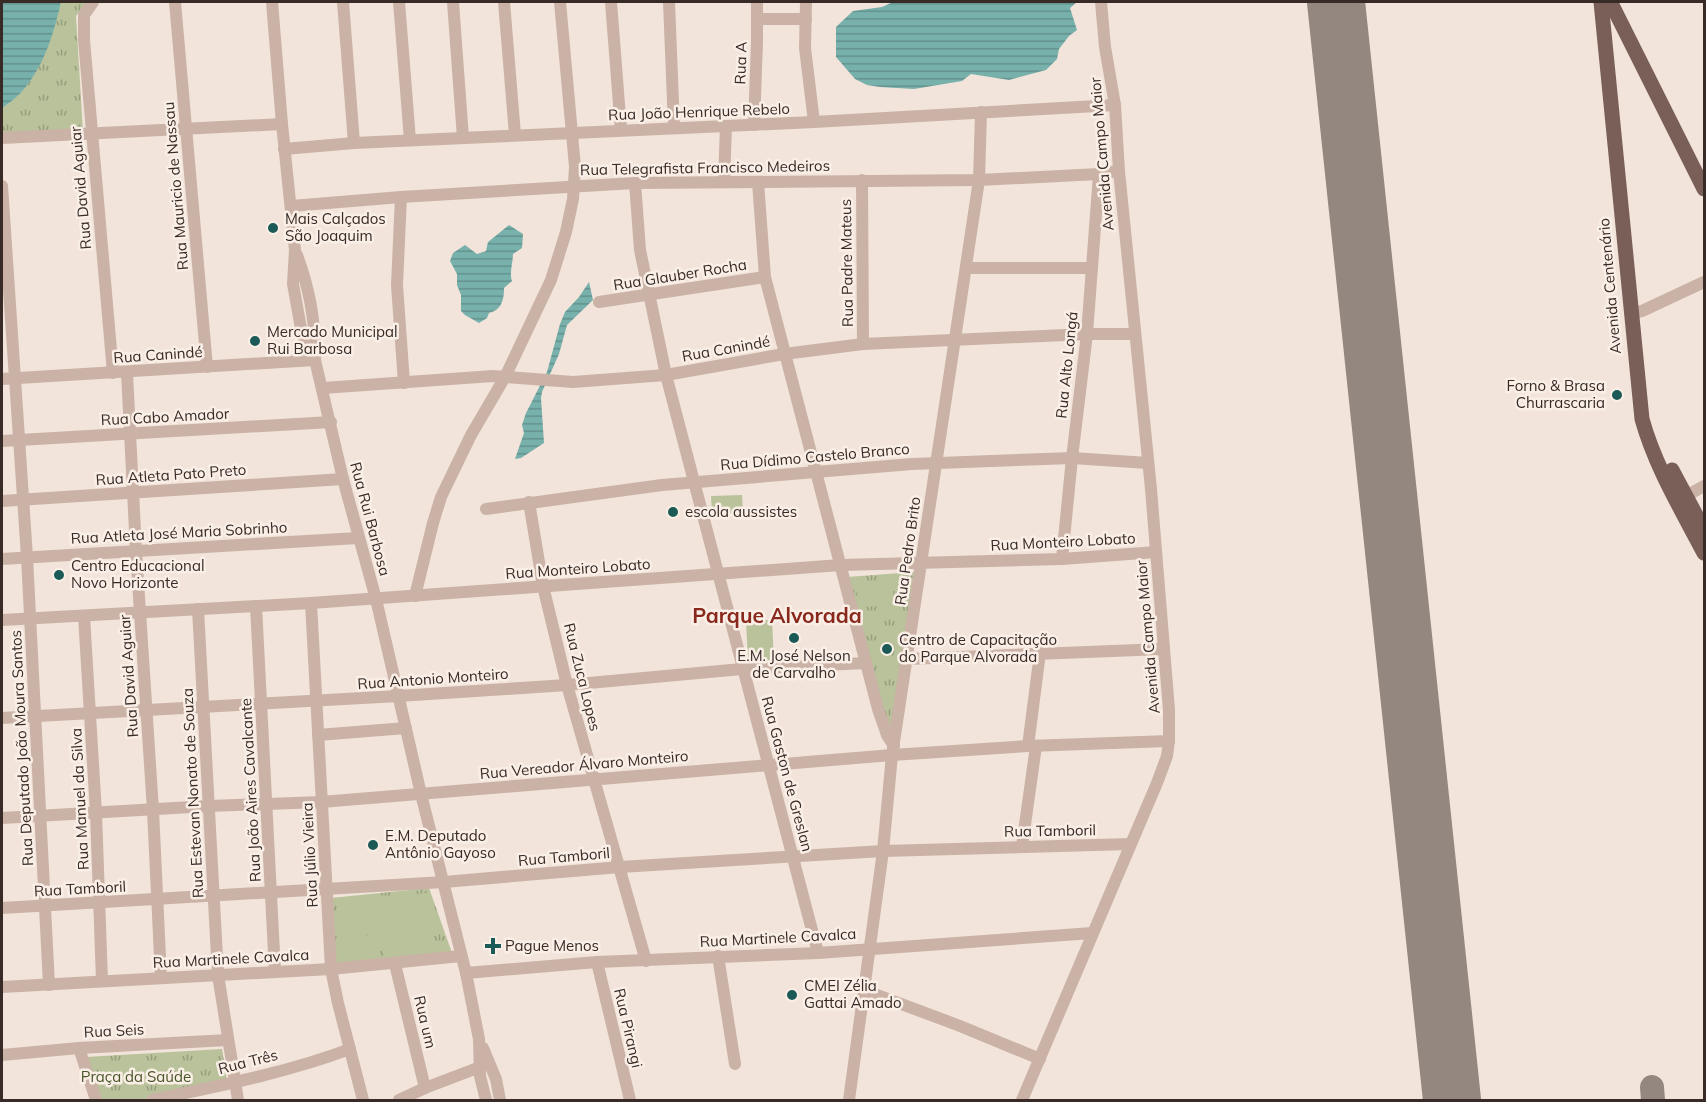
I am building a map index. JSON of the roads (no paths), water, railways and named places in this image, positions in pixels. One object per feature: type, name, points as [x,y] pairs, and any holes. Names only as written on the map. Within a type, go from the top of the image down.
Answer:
[{"type":"main road","points":[[1609,3],[1704,189]]},
{"type":"main road","name":"Avenida Centenário","points":[[1609,3],[1637,312],[1651,417],[1656,436],[1704,531]]},
{"type":"main road","name":"Avenida Centenário","points":[[1637,312],[1638,395],[1647,440],[1704,553]]},
{"type":"street","name":"Rua David Aguiar","points":[[93,2],[84,15],[84,26],[91,135],[113,373]]},
{"type":"street","name":"Rua Mauricio de Nassau","points":[[175,2],[207,367]]},
{"type":"street","name":"Rua Rui Barbosa","points":[[272,2],[295,250],[293,284],[302,334],[315,360],[323,388],[343,479],[376,599],[421,794],[466,973],[479,1039],[480,1067],[486,1101]]},
{"type":"street","points":[[342,2],[354,142]]},
{"type":"street","points":[[399,2],[410,140]]},
{"type":"street","points":[[453,2],[463,138]]},
{"type":"street","points":[[504,2],[515,135]]},
{"type":"street","points":[[415,596],[441,497],[471,435],[505,376],[551,280],[566,232],[575,186],[573,132],[560,2]]},
{"type":"street","points":[[610,2],[621,130]]},
{"type":"street","points":[[669,2],[674,127]]},
{"type":"street","name":"Rua A","points":[[754,124],[757,2]]},
{"type":"street","points":[[806,2],[805,48],[813,122]]},
{"type":"street","name":"Avenida Campo Maior","points":[[1022,1101],[1163,768],[1169,741],[1169,710],[1148,463],[1134,334],[1115,105],[1101,2]]},
{"type":"street","points":[[757,19],[806,19]]},
{"type":"street","name":"Rua João Henrique Rebelo","points":[[284,149],[354,142],[813,122],[1115,105]]},
{"type":"street","name":"Rua Pedro Brito","points":[[849,1101],[883,851],[893,751],[979,180],[981,112]]},
{"type":"street","points":[[2,138],[282,124]]},
{"type":"street","points":[[724,182],[726,126]]},
{"type":"street","name":"Rua Telegrafista Francisco Medeiros","points":[[291,206],[635,183],[979,180],[1119,171]]},
{"type":"street","name":"Rua Alto Longá","points":[[1062,558],[1087,334],[1099,174]]},
{"type":"street","name":"Rua Padre Mateus","points":[[861,180],[863,344]]},
{"type":"street","points":[[758,182],[765,277],[883,726],[893,751]]},
{"type":"street","name":"Rua Gaston de Greslan","points":[[635,183],[640,250],[666,375],[818,952]]},
{"type":"street","name":"Rua Deputado João Moura Santos","points":[[2,186],[11,317],[8,379],[18,440],[27,557],[49,985]]},
{"type":"street","points":[[401,197],[397,285],[404,383]]},
{"type":"street","points":[[966,268],[1091,268]]},
{"type":"street","name":"Rua Glauber Rocha","points":[[599,302],[765,277]]},
{"type":"street","points":[[1637,312],[1704,282]]},
{"type":"street","name":"Rua Canindé","points":[[323,388],[505,376],[555,382],[666,375],[784,354],[863,344],[1134,334]]},
{"type":"street","name":"Rua Canindé","points":[[8,379],[315,360]]},
{"type":"street","name":"Rua David Aguiar","points":[[127,373],[161,978]]},
{"type":"street","name":"Rua Cabo Amador","points":[[2,441],[331,422]]},
{"type":"street","name":"Rua Dídimo Castelo Branco","points":[[486,509],[693,482],[936,462],[1072,458],[1148,463]]},
{"type":"street","name":"Rua Atleta Pato Preto","points":[[2,501],[343,479]]},
{"type":"street","points":[[1686,496],[1704,486]]},
{"type":"street","name":"Rua Zuca Lopes","points":[[529,502],[543,586],[567,685],[646,961]]},
{"type":"street","name":"Rua Atleta José Maria Sobrinho","points":[[2,559],[358,538]]},
{"type":"street","name":"Rua Monteiro Lobato","points":[[2,620],[376,599],[841,566],[1062,558],[1156,552]]},
{"type":"street","name":"Rua Júlio Vieira","points":[[311,603],[331,969],[363,1101]]},
{"type":"street","name":"Rua João Aires Cavalcante","points":[[256,606],[275,972]]},
{"type":"street","name":"Rua Estevan Nonato de Souza","points":[[198,609],[218,975],[238,1101]]},
{"type":"street","name":"Rua Manuel da Silva","points":[[84,615],[96,813],[102,981]]},
{"type":"street","points":[[907,659],[1164,650]]},
{"type":"street","points":[[1022,846],[1040,653]]},
{"type":"street","name":"Rua Antonio Monteiro","points":[[2,718],[399,696],[567,685],[742,669],[866,663]]},
{"type":"street","points":[[318,735],[406,728]]},
{"type":"street","name":"Rua Vereador Álvaro Monteiro","points":[[2,818],[321,802],[592,778],[770,766],[893,751],[1169,741]]},
{"type":"street","name":"Rua Tamboril","points":[[2,908],[444,882],[620,867],[883,851],[1130,844]]},
{"type":"street","name":"Rua Martinele Cavalca","points":[[466,973],[597,962],[818,952],[1092,933]]},
{"type":"street","name":"Rua Martinele Cavalca","points":[[2,987],[331,969],[461,956]]},
{"type":"street","points":[[718,956],[735,1064]]},
{"type":"street","name":"Rua Pirangi","points":[[597,962],[630,1101]]},
{"type":"street","name":"Rua um","points":[[395,964],[425,1088]]},
{"type":"street","points":[[864,990],[1040,1059]]},
{"type":"street","name":"Rua Rui Barbosa","points":[[479,1039],[496,1079],[500,1101]]},
{"type":"street","name":"Rua Seis","points":[[2,1055],[79,1048],[228,1040]]},
{"type":"street","points":[[79,1048],[96,1101]]},
{"type":"street","name":"Rua Três","points":[[152,1101],[322,1059],[350,1049]]},
{"type":"street","points":[[399,1101],[425,1088],[480,1067]]},
{"type":"water","points":[[2,2],[61,2],[42,61],[25,88],[2,108]]},
{"type":"water","points":[[893,2],[1077,2],[1070,8],[1077,30],[1069,36],[1059,49],[1057,59],[1046,70],[1009,80],[971,74],[962,81],[914,89],[867,85],[855,79],[836,57],[836,27],[853,11],[882,7]]},
{"type":"water","points":[[509,225],[523,234],[522,248],[513,254],[512,281],[504,288],[503,300],[499,307],[479,323],[461,311],[457,274],[450,261],[453,253],[465,245],[477,254],[486,251],[488,242]]},
{"type":"water","points":[[589,282],[593,300],[567,325],[559,354],[542,392],[544,443],[521,458],[515,459],[524,433],[522,425],[526,413],[547,372],[565,312]]},
{"type":"place","name":"Mais Calçados São Joaquim","points":[[273,228]]},
{"type":"place","name":"Mercado Municipal Rui Barbosa","points":[[255,341]]},
{"type":"place","name":"Forno & Brasa Churrascaria","points":[[1617,395]]},
{"type":"place","name":"escola aussistes","points":[[673,512]]},
{"type":"place","name":"Centro Educacional Novo Horizonte","points":[[59,575]]},
{"type":"place","name":"E.M. José Nelson de Carvalho","points":[[794,638]]},
{"type":"place","name":"Centro de Capacitação do Parque Alvorada","points":[[887,649]]},
{"type":"place","name":"E.M. Deputado Antônio Gayoso","points":[[373,845]]},
{"type":"place","name":"Pague Menos","points":[[493,946]]},
{"type":"place","name":"CMEI Zélia Gattai Amado","points":[[792,995]]},
{"type":"district","name":"Parque Alvorada","points":[[777,616]]},
{"type":"park label","name":"Praça da Saúde","points":[[136,1077]]}]
